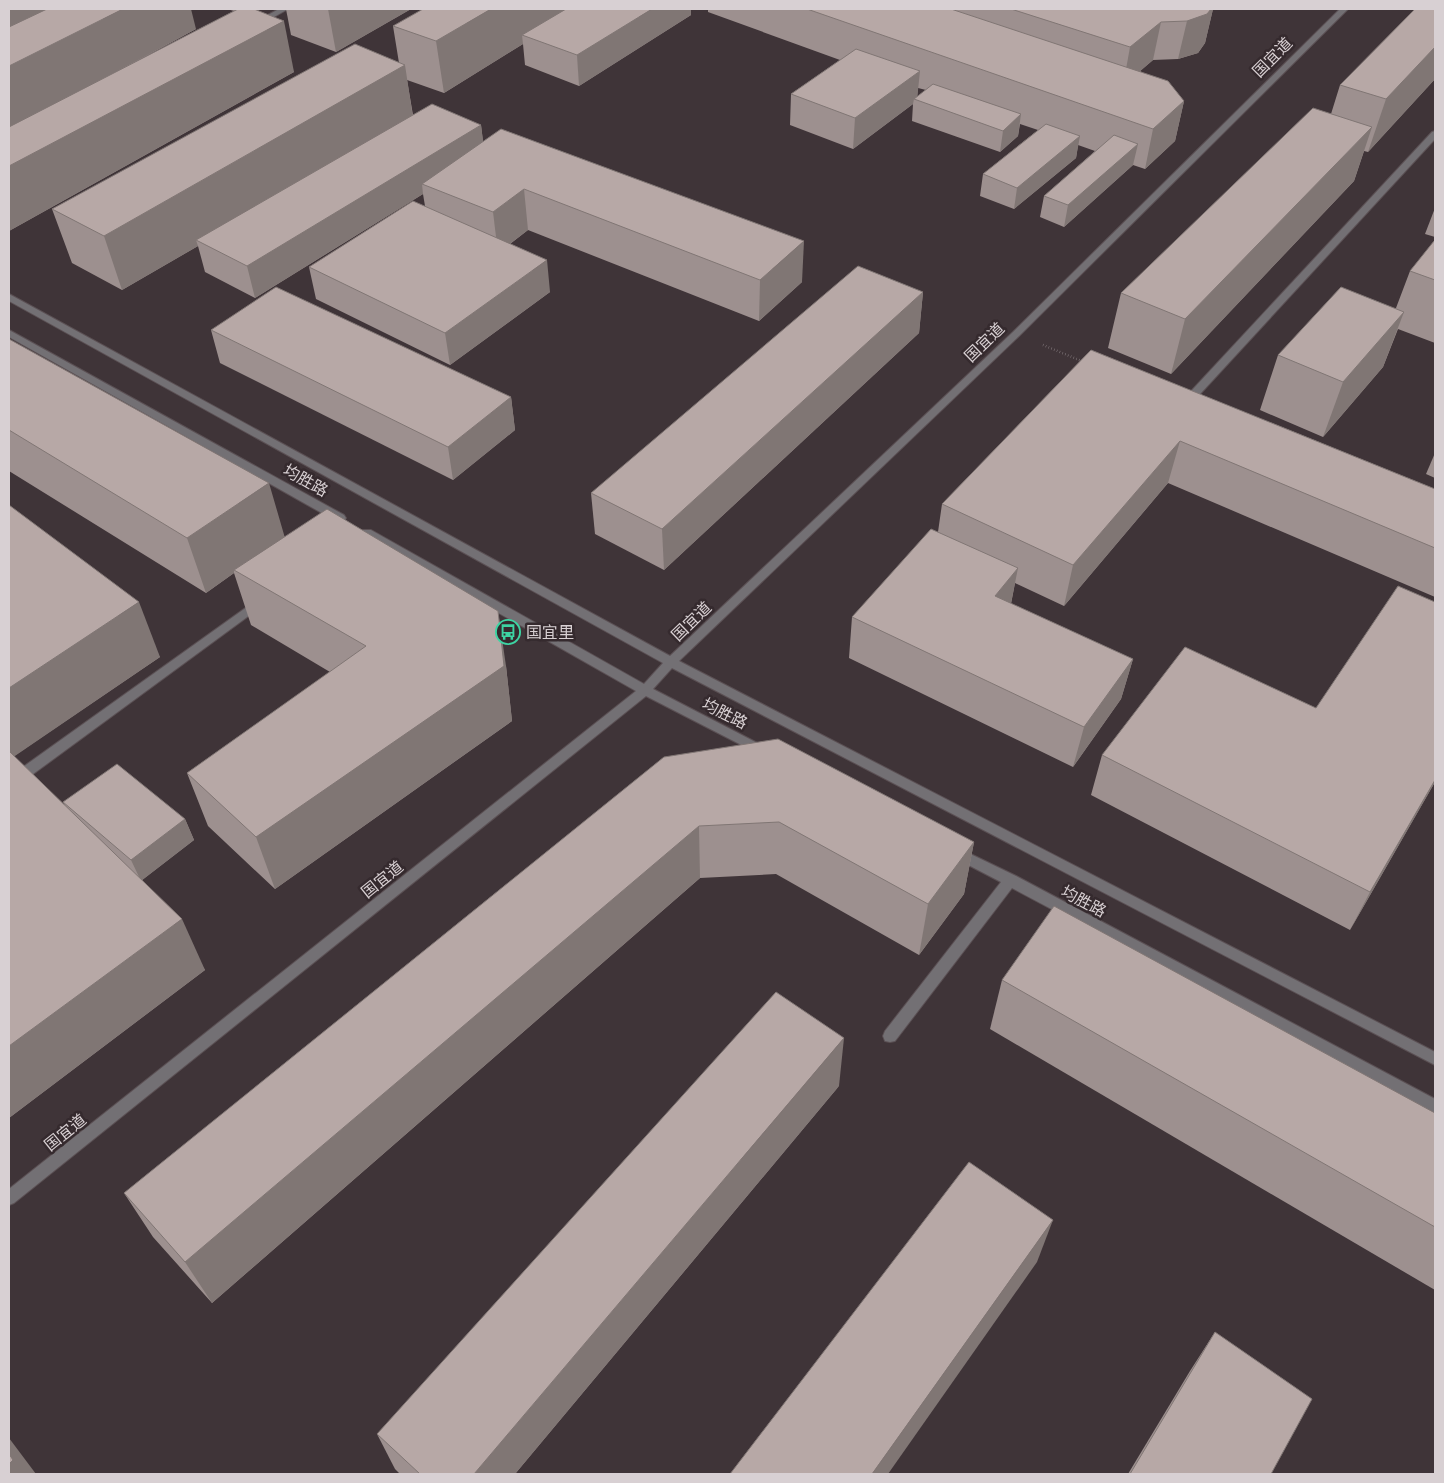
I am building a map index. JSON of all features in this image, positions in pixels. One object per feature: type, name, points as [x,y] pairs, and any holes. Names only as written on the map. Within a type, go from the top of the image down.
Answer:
[{"type":"street","points":[[250,27],[284,9]]},
{"type":"street","name":"国宜道","points":[[9,1198],[645,690],[671,662],[1016,334],[1344,9]]},
{"type":"street","points":[[1193,407],[1184,403],[1435,134]]},
{"type":"street","name":"均胜路","points":[[9,297],[671,662],[1034,849],[1435,1060]]},
{"type":"street","name":"均胜路","points":[[9,333],[354,529],[645,690],[776,758]]},
{"type":"street","points":[[9,784],[272,593]]},
{"type":"street","name":"均胜路","points":[[942,844],[1435,1106]]},
{"type":"street","points":[[890,1036],[1011,880]]},
{"type":"path","points":[[1016,334],[1087,363]]},
{"type":"building","points":[[47,9],[123,9],[9,66],[9,27]]},
{"type":"building","points":[[238,9],[254,9],[284,21],[9,166],[9,127]]},
{"type":"building","points":[[423,9],[491,9],[436,41],[393,26]]},
{"type":"building","points":[[566,9],[652,9],[577,55],[522,35]]},
{"type":"building","points":[[807,9],[951,9],[1168,81],[1184,101],[1153,129]]},
{"type":"building","points":[[1011,9],[1211,9],[1207,14],[1187,21],[1161,22],[1130,47]]},
{"type":"building","points":[[1415,9],[1435,9],[1435,47],[1386,99],[1340,85]]},
{"type":"building","points":[[355,44],[405,65],[104,236],[52,209]]},
{"type":"building","points":[[856,49],[920,71],[855,118],[791,94]]},
{"type":"building","points":[[933,84],[1021,114],[1003,131],[914,99]]},
{"type":"building","points":[[432,104],[481,125],[247,266],[196,240]]},
{"type":"building","points":[[1313,108],[1372,127],[1185,319],[1121,293]]},
{"type":"building","points":[[1046,124],[1080,136],[1017,188],[983,174]]},
{"type":"building","points":[[501,129],[804,241],[760,280],[524,189],[493,212],[422,184]]},
{"type":"building","points":[[1114,135],[1138,144],[1068,205],[1044,196]]},
{"type":"building","points":[[413,201],[547,260],[445,333],[309,267]]},
{"type":"building","points":[[1435,242],[1435,280],[1410,271]]},
{"type":"building","points":[[858,266],[923,292],[662,529],[591,493]]},
{"type":"building","points":[[276,287],[511,397],[448,447],[211,330]]},
{"type":"building","points":[[1341,287],[1404,312],[1343,382],[1278,355]]},
{"type":"building","points":[[9,339],[269,483],[187,538],[9,430]]},
{"type":"building","points":[[1091,350],[1435,489],[1435,548],[1180,441],[1073,565],[942,504]]},
{"type":"building","points":[[9,505],[139,602],[9,688]]},
{"type":"building","points":[[327,509],[498,611],[504,666],[256,837],[187,773],[366,646],[234,570]]},
{"type":"building","points":[[931,529],[1018,568],[995,596],[1133,659],[1084,727],[852,617]]},
{"type":"building","points":[[1398,586],[1435,602],[1435,780],[1370,892],[1102,755],[1185,647],[1316,708]]},
{"type":"building","points":[[778,739],[974,842],[928,904],[779,822],[699,826],[185,1262],[124,1193],[664,757]]},
{"type":"building","points":[[9,751],[182,919],[9,1046]]},
{"type":"building","points":[[117,764],[185,819],[131,860],[63,802]]},
{"type":"building","points":[[1054,906],[1435,1113],[1435,1227],[1002,980]]},
{"type":"building","points":[[776,992],[844,1038],[474,1474],[420,1474],[377,1434]]},
{"type":"building","points":[[969,1162],[1053,1220],[872,1474],[730,1474]]},
{"type":"building","points":[[1215,1332],[1312,1399],[1271,1474],[1130,1474]]},
{"type":"building","points":[[9,1454],[13,1460],[9,1464]]},
{"type":"place","name":"国宜里","points":[[508,632]]}]
